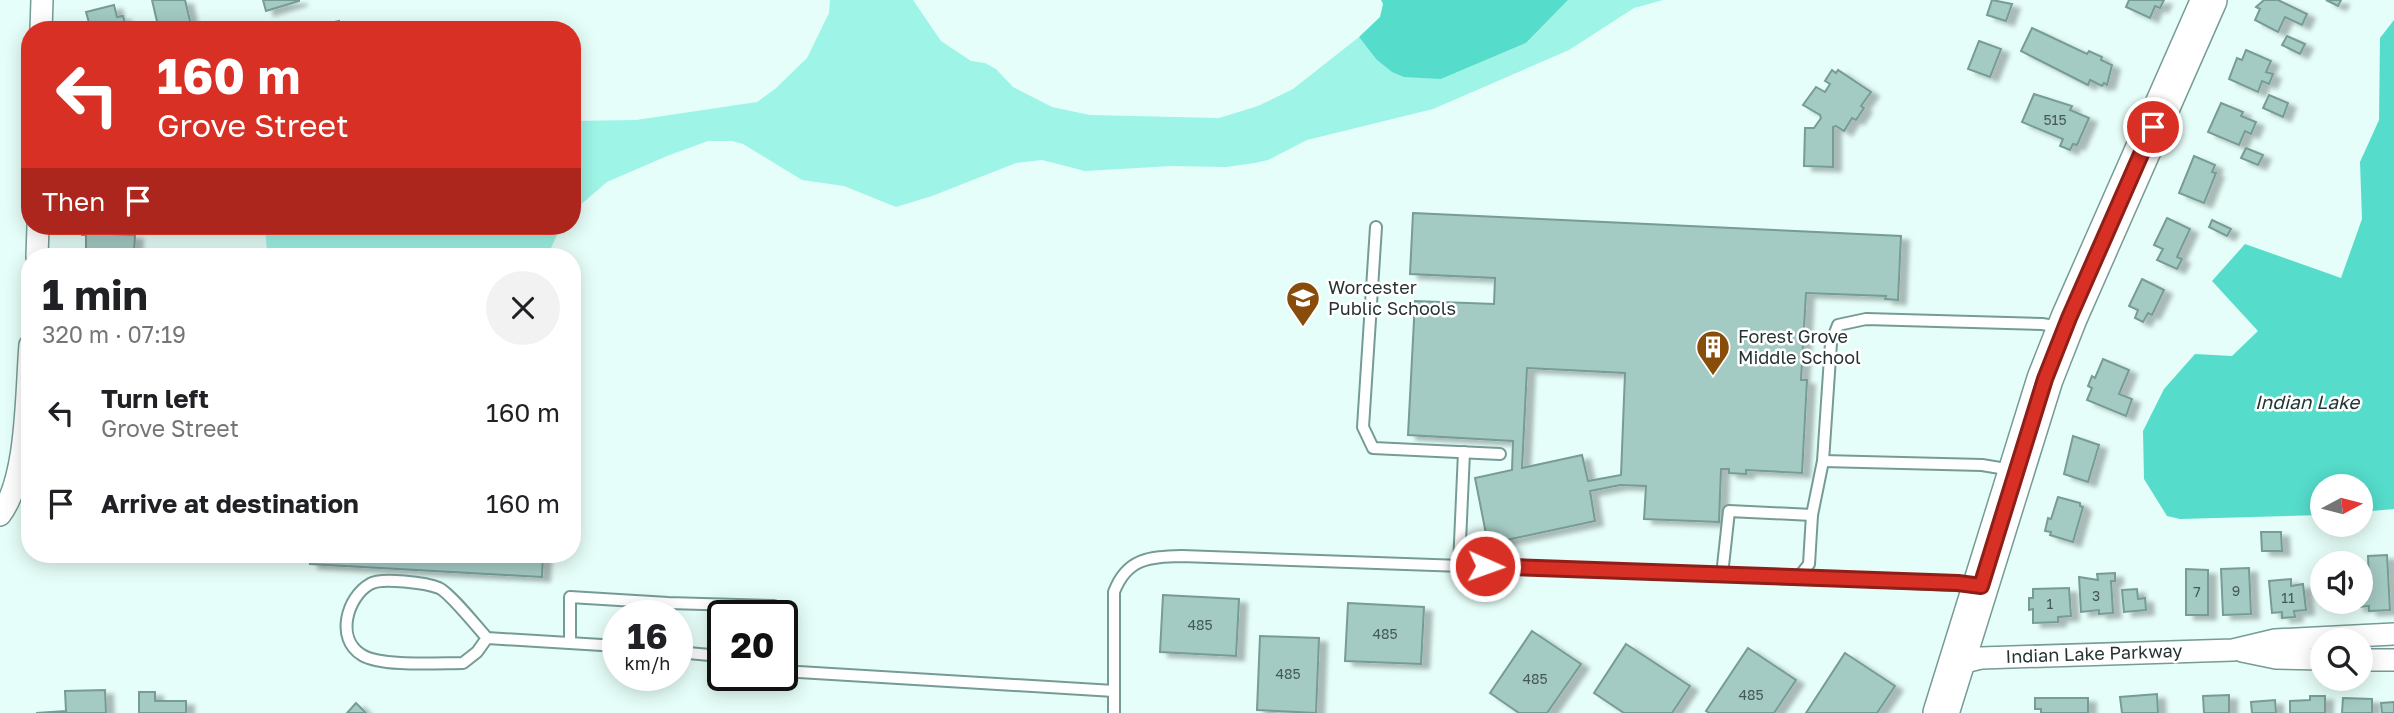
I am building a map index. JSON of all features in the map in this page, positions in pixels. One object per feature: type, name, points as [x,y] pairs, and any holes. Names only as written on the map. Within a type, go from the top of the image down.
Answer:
[{"type":"main road","points":[[1941,713],[2045,379],[2209,0]]},
{"type":"street","points":[[41,21],[42,0]]},
{"type":"street","points":[[0,515],[10,499],[21,453]]},
{"type":"street","name":"Indian Lake Parkway","points":[[1956,664],[1981,658],[2233,650],[2275,640],[2394,634]]},
{"type":"street","name":"Indian Lake Parkway","points":[[2233,650],[2276,658],[2310,659]]},
{"type":"street","points":[[2373,660],[2394,660]]},
{"type":"lane","points":[[1376,227],[1363,427],[1373,448],[1500,454]]},
{"type":"lane","points":[[1798,578],[1809,564],[1812,515],[1823,461],[1831,343],[1838,325],[1866,318],[2042,324],[2065,328]]},
{"type":"lane","points":[[1459,565],[1464,453]]},
{"type":"lane","points":[[1823,461],[1982,465],[2015,470]]},
{"type":"lane","points":[[1722,575],[1729,511],[1812,515]]},
{"type":"lane","points":[[798,673],[1114,706],[1114,592],[1123,573],[1145,559],[1182,556],[1958,583],[1981,586]]},
{"type":"lane","points":[[487,638],[477,652],[463,663],[386,662],[363,656],[351,645],[346,626],[350,607],[358,593],[373,582],[418,583],[441,589],[487,638],[602,645]]},
{"type":"lane","points":[[570,643],[570,597],[707,604]]},
{"type":"shaded area","points":[[830,0],[913,0],[941,41],[971,61],[985,63],[996,69],[1013,87],[1052,107],[1090,115],[1219,118],[1258,106],[1293,89],[1359,37],[1376,59],[1441,79],[1526,43],[1568,0],[1663,0],[1634,8],[1569,50],[1433,109],[1307,140],[1268,160],[1255,163],[1226,167],[1171,166],[1085,171],[1042,160],[1016,163],[896,207],[844,186],[802,180],[743,144],[708,141],[607,182],[581,204],[581,121],[636,120],[757,102],[775,89],[807,58],[829,13]]},
{"type":"shaded area","points":[[266,235],[557,235],[551,248],[267,248]]},
{"type":"water","points":[[1381,0],[1568,0],[1526,43],[1441,79],[1404,77],[1392,72],[1376,59],[1359,37],[1380,17],[1383,4]]},
{"type":"water","name":"Indian Lake","points":[[2394,20],[2394,509],[2373,511],[2373,474],[2310,474],[2310,515],[2180,519],[2167,516],[2144,479],[2143,431],[2164,389],[2195,354],[2232,356],[2258,331],[2212,281],[2245,244],[2341,278],[2362,219],[2360,162],[2379,120],[2380,38]]},
{"type":"building","points":[[152,0],[185,0],[190,21],[157,21]]},
{"type":"building","points":[[263,0],[299,0],[299,1],[266,11]]},
{"type":"building","points":[[1992,0],[2012,4],[2006,21],[1987,15]]},
{"type":"building","points":[[2129,0],[2164,0],[2160,8],[2155,6],[2150,18],[2126,7]]},
{"type":"building","points":[[2264,0],[2278,0],[2307,14],[2302,25],[2285,17],[2278,32],[2255,20],[2260,9],[2256,7]]},
{"type":"building","points":[[2326,0],[2341,0],[2338,6]]},
{"type":"building","points":[[114,5],[117,17],[123,16],[124,21],[88,21],[86,12]]},
{"type":"building","points":[[2032,28],[2087,54],[2089,51],[2102,57],[2101,60],[2112,65],[2107,85],[2104,83],[2102,86],[2090,80],[2088,85],[2021,51]]},
{"type":"building","points":[[2287,36],[2305,44],[2300,54],[2282,45]]},
{"type":"building","points":[[1979,41],[2001,49],[1990,77],[1968,69]]},
{"type":"building","points":[[2246,50],[2271,61],[2266,72],[2273,74],[2269,84],[2262,81],[2258,92],[2229,79],[2237,58],[2242,60]]},
{"type":"building","points":[[1832,70],[1836,73],[1838,70],[1871,92],[1861,106],[1864,108],[1856,120],[1852,118],[1844,131],[1833,127],[1833,167],[1804,166],[1805,128],[1814,128],[1821,118],[1803,105],[1816,87],[1825,92],[1830,84],[1825,81]]},
{"type":"building","points":[[2034,94],[2072,106],[2070,110],[2089,118],[2077,145],[2073,144],[2070,150],[2060,146],[2063,139],[2022,122]]},
{"type":"building","points":[[2269,95],[2288,103],[2283,117],[2263,108]]},
{"type":"building","points":[[2221,103],[2243,112],[2241,116],[2256,122],[2251,134],[2245,131],[2239,145],[2208,132]]},
{"type":"building","points":[[2246,148],[2263,155],[2258,165],[2241,158]]},
{"type":"building","points":[[2194,156],[2215,165],[2212,172],[2216,173],[2204,203],[2179,193]]},
{"type":"building","name":"Forest Grove Middle School","points":[[1413,213],[1901,236],[1898,300],[1885,299],[1886,296],[1806,293],[1801,380],[1807,380],[1802,473],[1746,470],[1746,474],[1729,473],[1729,469],[1721,469],[1719,522],[1644,519],[1646,486],[1620,485],[1590,491],[1595,521],[1488,544],[1475,478],[1512,470],[1513,441],[1408,435],[1415,301],[1494,304],[1495,278],[1410,274]],"holes":[[[1527,368],[1625,373],[1621,475],[1588,481],[1582,455],[1522,468]]]},
{"type":"building","points":[[2167,218],[2190,229],[2177,257],[2182,259],[2177,269],[2157,260],[2163,249],[2154,245]]},
{"type":"building","points":[[2212,220],[2231,229],[2227,236],[2209,227]]},
{"type":"building","points":[[86,235],[135,235],[134,248],[86,248]]},
{"type":"building","points":[[2142,279],[2164,290],[2152,315],[2148,313],[2143,322],[2135,318],[2138,310],[2129,306]]},
{"type":"building","points":[[2103,359],[2129,370],[2119,394],[2132,399],[2126,416],[2087,400],[2092,388],[2088,386],[2092,376],[2095,378]]},
{"type":"building","points":[[2073,436],[2099,445],[2088,482],[2064,474]]},
{"type":"building","points":[[2058,497],[2080,503],[2083,507],[2073,542],[2045,531]]},
{"type":"building","points":[[2261,532],[2281,532],[2282,551],[2262,551]]},
{"type":"building","points":[[2387,555],[2390,610],[2373,611],[2373,556]]},
{"type":"building","points":[[310,563],[543,563],[542,577]]},
{"type":"building","points":[[2249,568],[2251,614],[2223,615],[2221,569]]},
{"type":"building","points":[[2186,569],[2208,570],[2208,615],[2186,615]]},
{"type":"building","points":[[2115,573],[2115,581],[2111,581],[2113,613],[2099,614],[2099,610],[2081,612],[2079,577],[2098,580],[2097,574]]},
{"type":"building","points":[[2291,579],[2291,586],[2303,584],[2306,610],[2294,611],[2295,617],[2282,618],[2282,612],[2272,613],[2269,581]]},
{"type":"building","points":[[2069,588],[2071,616],[2058,617],[2058,622],[2033,623],[2033,609],[2029,610],[2029,598],[2033,598],[2033,589]]},
{"type":"building","points":[[2137,589],[2138,599],[2145,598],[2146,610],[2124,612],[2122,590]]},
{"type":"building","points":[[1163,595],[1239,599],[1236,656],[1160,652]]},
{"type":"building","points":[[1348,603],[1424,607],[1421,664],[1345,661]]},
{"type":"building","points":[[1532,631],[1581,664],[1547,713],[1519,713],[1490,693]]},
{"type":"building","points":[[1260,636],[1319,638],[1316,713],[1257,710]]},
{"type":"building","points":[[1626,644],[1690,686],[1672,713],[1624,713],[1594,693]]},
{"type":"building","points":[[1748,648],[1796,680],[1774,713],[1709,713],[1706,711]]},
{"type":"building","points":[[1845,653],[1895,686],[1877,713],[1806,713]]},
{"type":"building","points":[[105,690],[106,713],[36,713],[66,711],[65,691]]},
{"type":"building","points":[[139,692],[155,692],[155,701],[186,701],[186,713],[139,713]]},
{"type":"building","points":[[2157,694],[2158,713],[2122,713],[2120,697]]},
{"type":"building","points":[[2229,695],[2229,713],[2204,713],[2203,696]]},
{"type":"building","points":[[2310,696],[2325,696],[2325,713],[2290,713],[2290,701],[2310,700]]},
{"type":"building","points":[[2035,698],[2088,698],[2088,713],[2041,713],[2041,709],[2035,709]]},
{"type":"building","points":[[2343,698],[2372,699],[2372,713],[2342,713]]},
{"type":"building","points":[[2275,700],[2276,713],[2252,713],[2251,702]]},
{"type":"building","points":[[2394,702],[2394,713],[2382,713],[2381,703]]},
{"type":"building","points":[[356,703],[366,713],[347,713]]},
{"type":"place","name":"Worcester Public Schools","points":[[1303,328]]},
{"type":"place","name":"Forest Grove Middle School","points":[[1713,377]]},
{"type":"route","points":[[1485,566],[1981,586],[2045,379],[2153,127]]}]
